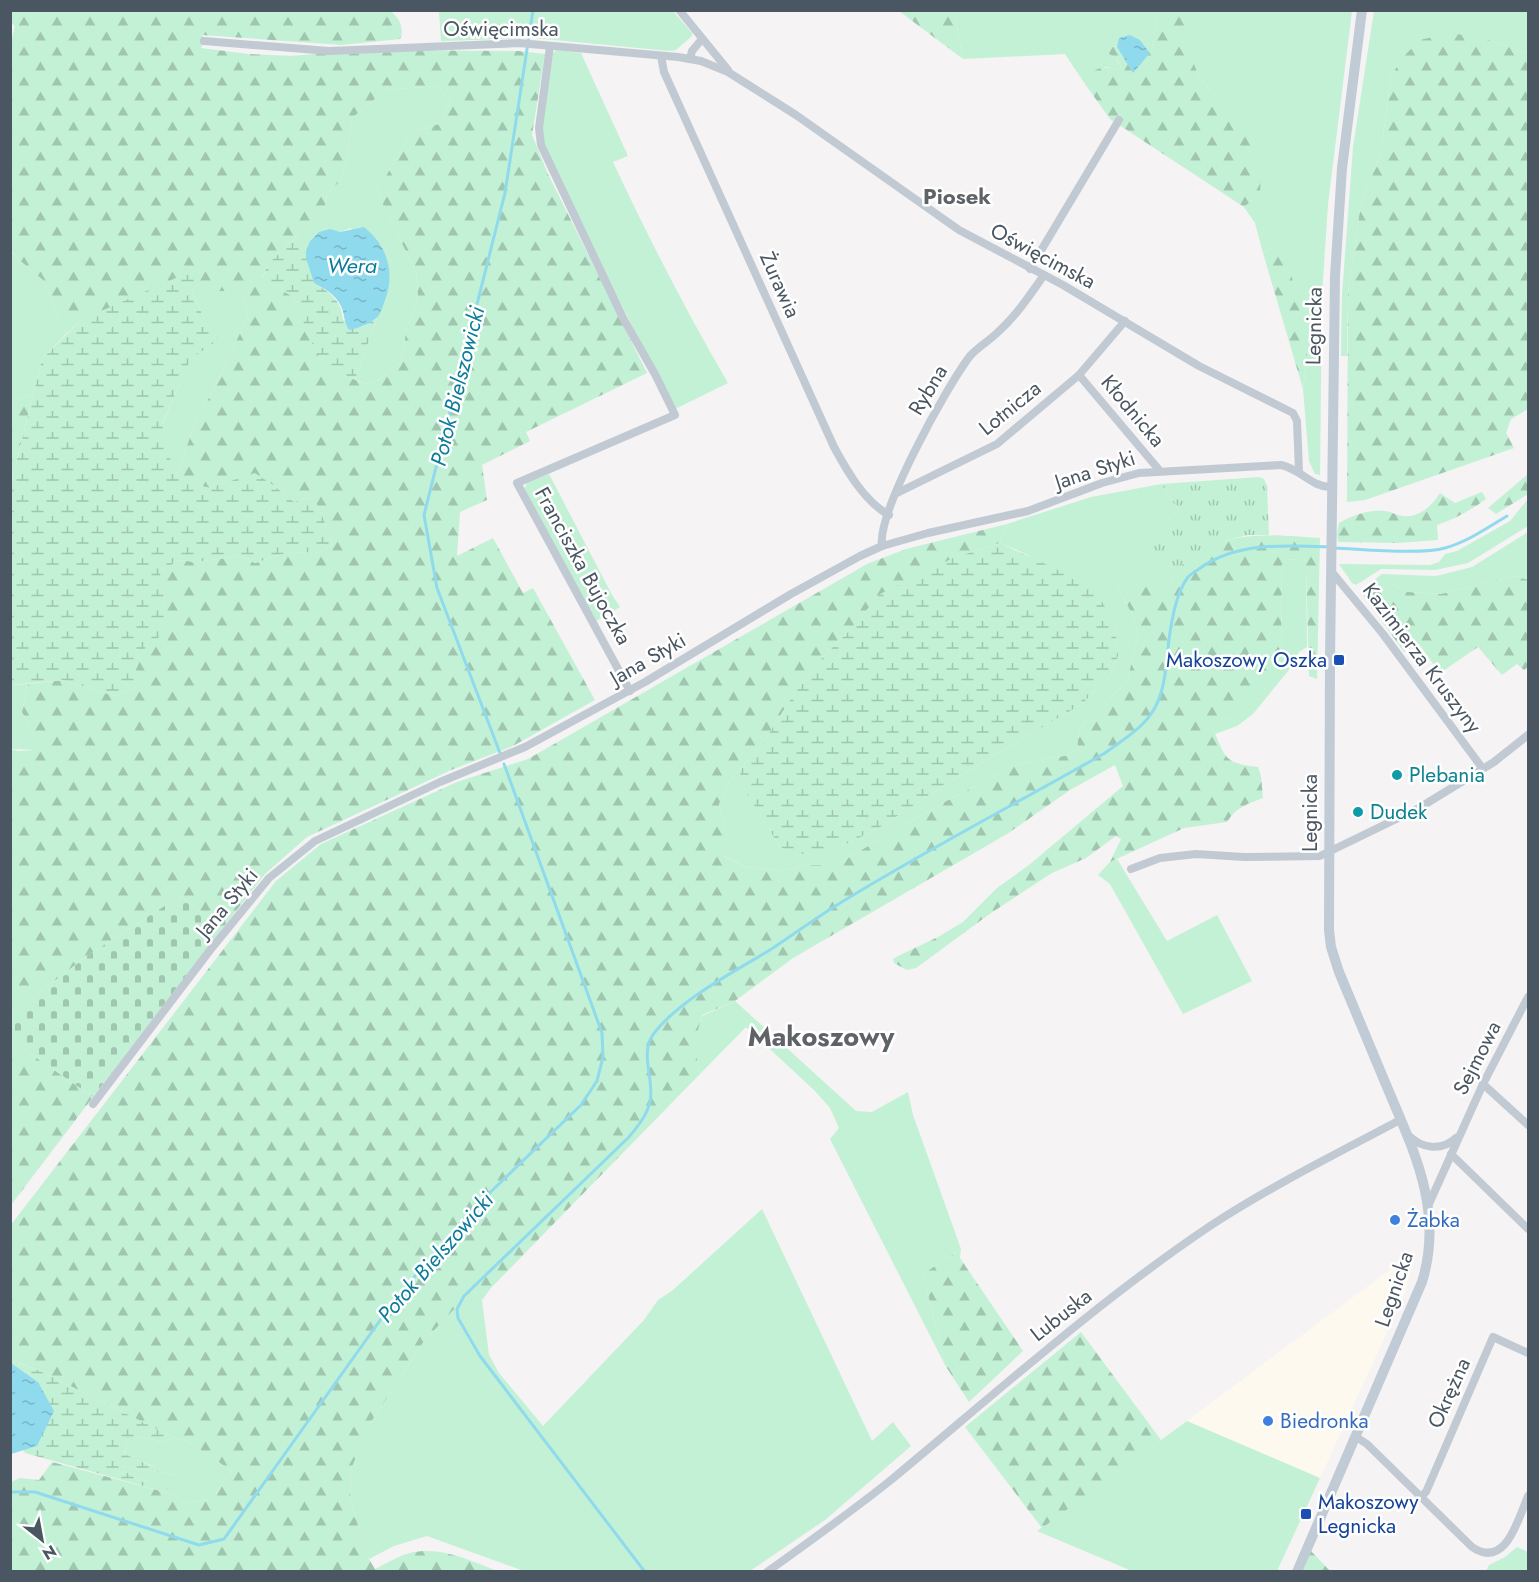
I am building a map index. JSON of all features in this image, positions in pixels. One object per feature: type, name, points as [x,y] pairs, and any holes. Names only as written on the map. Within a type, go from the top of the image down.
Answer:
[{"type":"main road","name":"Legnicka","points":[[1297,1572],[1425,1274],[1429,1252],[1428,1206],[1420,1167],[1334,959],[1329,930],[1332,362],[1338,221],[1362,10]]},
{"type":"street","name":"Oświęcimska","points":[[680,10],[723,65],[738,78]]},
{"type":"street","points":[[690,59],[692,51],[702,39]]},
{"type":"street","name":"Oświęcimska","points":[[204,41],[329,51],[519,43],[690,59],[720,67],[796,115],[940,218],[977,241],[1044,275],[1207,370],[1293,413],[1297,421],[1299,472]]},
{"type":"street","name":"Franciszka Bujoczka","points":[[550,46],[539,128],[541,145],[623,318],[675,415],[517,483],[630,691]]},
{"type":"street","name":"Żurawia","points":[[661,56],[664,72],[834,447],[855,482],[878,508],[889,515]]},
{"type":"street","points":[[1030,268],[1119,120]]},
{"type":"street","name":"Rybna","points":[[882,546],[882,535],[889,515],[919,443],[969,358],[1005,326],[1044,275]]},
{"type":"street","name":"Lotnicza","points":[[897,493],[992,448],[1078,375],[1125,321]]},
{"type":"street","name":"Kłodnicka","points":[[1078,375],[1160,471]]},
{"type":"street","name":"Jana Styki","points":[[93,1104],[225,932],[269,878],[292,857],[315,841],[345,825],[525,747],[630,691],[791,594],[860,556],[882,546],[928,533],[1028,511],[1102,483],[1138,473],[1274,465],[1286,466],[1299,472],[1318,486],[1332,487]]},
{"type":"street","name":"Kazimierza Kruszyny","points":[[1331,567],[1483,769]]},
{"type":"street","points":[[1131,869],[1160,858],[1197,854],[1244,857],[1320,856],[1419,808],[1483,769],[1528,735]]},
{"type":"street","name":"Sejmowa","points":[[1428,1206],[1483,1084],[1528,997]]},
{"type":"street","points":[[1483,1084],[1528,1125]]},
{"type":"street","name":"Lubuska","points":[[767,1572],[879,1488],[995,1390],[1083,1320],[1191,1240],[1265,1192],[1401,1120]]},
{"type":"street","points":[[1407,1134],[1414,1141],[1430,1147],[1444,1146],[1459,1136]]},
{"type":"street","points":[[1450,1154],[1528,1229]]},
{"type":"street","name":"Okrężna","points":[[1420,1497],[1426,1491],[1493,1337],[1528,1353]]},
{"type":"street","points":[[1356,1437],[1367,1444],[1472,1547],[1485,1554],[1499,1550],[1506,1544],[1528,1496]]},
{"type":"shaded area","points":[[1415,1251],[1406,1291],[1320,1478],[1187,1421]]},
{"type":"green space","points":[[11,11],[391,11],[400,24],[402,31],[400,39],[342,45],[202,35],[204,41],[201,48],[291,56],[358,50],[518,51],[545,54],[532,135],[548,174],[647,373],[526,432],[530,441],[482,465],[487,500],[460,512],[457,556],[493,538],[523,593],[533,588],[595,700],[513,746],[451,770],[307,837],[265,874],[222,929],[180,896],[90,954],[11,1014],[11,749],[35,750],[35,738],[22,712],[28,684],[63,680],[115,696],[142,685],[135,670],[165,604],[159,573],[178,560],[196,562],[241,556],[255,563],[286,553],[321,552],[332,544],[313,497],[294,502],[255,474],[209,488],[175,479],[197,418],[212,393],[248,316],[242,291],[192,291],[204,271],[81,320],[66,334],[43,280],[17,258],[11,249],[10,46],[15,26],[11,23]],"holes":[[[438,86],[450,102],[442,123],[411,133],[386,176],[375,188],[416,272],[418,296],[407,327],[401,362],[382,378],[366,384],[333,371],[308,333],[295,298],[262,278],[268,264],[324,210],[327,194],[340,181],[347,159],[352,118],[386,90]]]},
{"type":"green space","points":[[439,11],[673,11],[692,33],[692,36],[676,50],[669,51],[534,38],[441,41]]},
{"type":"green space","points":[[899,11],[950,11],[955,17],[963,59]]},
{"type":"green space","points":[[950,11],[1164,11],[1155,21],[1157,36],[1150,53],[1140,40],[1120,38],[1117,47],[1109,46],[1121,67],[1117,70],[1106,67],[1089,76],[1085,84],[1065,54],[963,59],[955,17]]},
{"type":"green space","points":[[1164,11],[1190,11],[1189,52],[1198,74],[1246,133],[1261,173],[1260,194],[1244,207],[1110,119],[1085,84],[1090,74],[1098,69],[1117,70],[1121,67],[1117,59],[1108,53],[1109,46],[1117,47],[1133,72],[1152,50],[1156,38],[1155,21]]},
{"type":"green space","points":[[1190,11],[1352,11],[1328,204],[1322,295],[1320,475],[1315,474],[1309,461],[1303,389],[1307,335],[1275,247],[1263,253],[1255,223],[1244,207],[1260,194],[1217,100],[1198,74],[1188,52]]},
{"type":"green space","points":[[1374,11],[1528,11],[1528,54],[1483,38],[1401,59],[1391,77],[1381,151],[1360,210],[1348,294],[1347,356],[1341,356],[1342,295],[1353,147]]},
{"type":"green space","points":[[1450,33],[1483,38],[1528,54],[1528,409],[1511,419],[1506,433],[1514,448],[1365,500],[1347,502],[1348,294],[1360,210],[1381,151],[1391,77],[1401,59],[1420,40]]},
{"type":"green space","points":[[557,50],[581,53],[628,156],[613,162],[668,274],[728,383],[675,409],[602,267],[544,146],[541,127],[553,53]]},
{"type":"green space","points":[[438,86],[450,102],[442,123],[411,133],[386,176],[375,188],[416,272],[418,296],[407,327],[401,362],[382,378],[366,384],[355,379],[377,318],[351,228],[340,232],[319,232],[310,241],[292,241],[324,210],[327,194],[340,181],[347,159],[352,118],[386,90]]},
{"type":"green space","points":[[292,241],[310,241],[306,251],[314,283],[338,302],[343,320],[362,327],[377,318],[355,379],[334,372],[325,365],[309,337],[295,298],[262,279],[268,264]]},
{"type":"green space","points":[[1275,247],[1285,251],[1307,335],[1303,389],[1263,253]]},
{"type":"green space","points":[[10,249],[43,280],[66,334],[42,359],[33,395],[11,401]]},
{"type":"green space","points":[[205,271],[192,291],[205,321],[219,335],[212,345],[191,358],[162,424],[175,478],[209,488],[255,473],[294,502],[313,497],[332,544],[321,552],[286,553],[255,563],[241,556],[196,562],[178,560],[160,573],[165,604],[163,635],[147,644],[136,670],[142,685],[115,696],[63,680],[11,685],[11,484],[42,359],[81,320],[178,277]]},
{"type":"green space","points":[[192,291],[242,291],[248,316],[212,393],[197,418],[175,479],[162,425],[191,357],[212,345]]},
{"type":"green space","points":[[33,395],[11,484],[11,401]]},
{"type":"green space","points":[[549,474],[620,607],[596,621],[524,490],[527,483]]},
{"type":"green space","points":[[1528,474],[1528,494],[1496,514],[1488,508]]},
{"type":"green space","points":[[1259,477],[1264,479],[1267,486],[1269,535],[1248,535],[1227,540],[1207,549],[1183,563],[1173,579],[1140,542],[1179,511],[1161,484]]},
{"type":"green space","points":[[1161,484],[1179,511],[1141,542],[1173,579],[1169,585],[1117,585],[1133,616],[1138,635],[1127,682],[1110,698],[1095,707],[1079,731],[1077,749],[1065,756],[1014,766],[933,808],[836,865],[806,865],[782,871],[746,867],[723,855],[727,837],[719,804],[730,780],[742,767],[740,781],[780,847],[838,848],[877,829],[956,778],[1082,704],[1110,676],[1118,656],[1115,625],[1026,554],[1000,543],[1007,524],[1091,497]]},
{"type":"green space","points":[[1482,492],[1486,499],[1463,514],[1437,525],[1438,540],[1398,543],[1338,542],[1339,523],[1366,512],[1414,515],[1429,507],[1440,493],[1455,503]]},
{"type":"green space","points":[[1528,499],[1528,526],[1468,563],[1435,570],[1381,569],[1356,585],[1352,583],[1339,564],[1430,565],[1439,562],[1445,554],[1457,551],[1510,521]]},
{"type":"green space","points":[[1007,524],[1000,543],[953,558],[848,632],[822,658],[792,697],[761,746],[730,780],[719,804],[727,837],[724,856],[746,867],[782,871],[806,865],[836,865],[933,808],[1014,766],[1065,756],[1077,749],[1079,731],[1095,707],[1110,698],[1127,682],[1138,635],[1133,616],[1117,585],[1169,585],[1185,562],[1200,551],[1232,539],[1250,536],[1320,538],[1317,679],[1309,676],[1306,567],[1301,560],[1282,559],[1281,656],[1265,682],[1233,716],[1212,727],[1227,757],[1238,763],[1258,767],[1263,798],[1238,810],[1227,822],[1184,828],[1110,862],[1121,839],[1116,836],[1086,858],[1052,873],[991,913],[916,968],[907,970],[894,963],[893,959],[898,956],[963,922],[997,888],[1029,865],[1123,786],[1115,765],[1070,790],[1007,834],[793,958],[735,1001],[702,1015],[694,1045],[700,1074],[491,1288],[482,1300],[473,1289],[424,1341],[371,1422],[351,1469],[350,1501],[369,1559],[375,1569],[406,1554],[432,1551],[454,1555],[497,1571],[11,1571],[11,1482],[20,1478],[39,1480],[52,1462],[172,1494],[185,1503],[211,1500],[232,1471],[187,1441],[173,1437],[40,1371],[11,1360],[10,1226],[276,881],[321,844],[457,782],[528,759],[867,564],[906,549]]},
{"type":"green space","points":[[1528,532],[1528,580],[1515,576],[1441,594],[1408,592],[1390,583],[1375,583],[1360,591],[1382,574],[1436,576],[1472,567]]},
{"type":"green space","points":[[1000,543],[1073,577],[1100,598],[1115,625],[1118,656],[1110,676],[1082,704],[956,778],[877,829],[838,848],[803,854],[780,847],[739,781],[742,767],[761,746],[792,697],[822,658],[848,632],[880,594],[953,558]]},
{"type":"green space","points":[[1282,559],[1301,560],[1306,567],[1307,647],[1299,652],[1288,671],[1253,714],[1237,726],[1215,734],[1212,727],[1233,716],[1281,656]]},
{"type":"green space","points":[[1515,576],[1528,580],[1528,667],[1524,670],[1517,664],[1502,675],[1478,647],[1440,673],[1418,643],[1404,652],[1360,591],[1375,583],[1390,583],[1408,592],[1441,594]]},
{"type":"green space","points":[[28,684],[22,712],[35,738],[35,750],[11,749],[11,685]]},
{"type":"green space","points":[[1117,859],[1167,941],[1217,915],[1252,981],[1183,1014],[1110,884],[1098,875],[1110,862]]},
{"type":"green space","points":[[180,896],[222,929],[93,1097],[11,1040],[11,1014],[90,954]]},
{"type":"green space","points":[[735,1001],[856,1111],[872,1112],[908,1092],[913,1115],[961,1249],[923,1274],[945,1365],[830,1139],[839,1128],[830,1108],[815,1091],[746,1027],[700,1074],[693,1045],[702,1016]]},
{"type":"green space","points":[[11,1040],[93,1097],[11,1205]]},
{"type":"green space","points":[[762,1209],[872,1441],[893,1422],[911,1446],[825,1520],[750,1571],[524,1571],[427,1536],[394,1546],[369,1559],[350,1501],[351,1469],[371,1422],[424,1341],[473,1289],[482,1300],[489,1355],[499,1373],[543,1426],[644,1320],[658,1300],[673,1290]]},
{"type":"green space","points":[[961,1249],[960,1258],[1023,1351],[969,1402],[945,1365],[923,1274]]},
{"type":"green space","points":[[1081,1332],[1161,1440],[1042,1528],[965,1427]]},
{"type":"green space","points":[[10,1360],[40,1371],[173,1437],[168,1442],[138,1437],[128,1444],[124,1454],[149,1465],[178,1473],[177,1475],[122,1466],[122,1470],[135,1477],[174,1491],[172,1494],[25,1453],[23,1450],[37,1446],[38,1382]]},
{"type":"green space","points":[[1187,1421],[1320,1478],[1277,1571],[1132,1571],[1037,1531]]},
{"type":"green space","points":[[138,1437],[168,1442],[173,1437],[187,1441],[232,1471],[211,1500],[185,1503],[172,1494],[173,1491],[122,1470],[122,1466],[177,1475],[124,1455],[128,1444]]},
{"type":"green space","points":[[1517,1547],[1528,1552],[1528,1571],[1486,1571],[1489,1565],[1505,1557]]},
{"type":"green space","points":[[1311,1551],[1330,1571],[1303,1572]]},
{"type":"water","points":[[1130,35],[1140,40],[1150,53],[1133,73],[1117,47],[1119,38]]},
{"type":"water","name":"Wera","points":[[364,227],[379,243],[388,261],[388,292],[378,316],[366,325],[349,330],[339,302],[329,292],[314,283],[306,251],[310,241],[319,232],[330,229],[340,232]]},
{"type":"water","points":[[11,1363],[38,1382],[54,1411],[37,1446],[11,1454]]},
{"type":"waterway","name":"Potok Bielszowicki","points":[[500,753],[437,588],[424,515],[505,193],[533,10]]},
{"type":"waterway","points":[[1335,548],[1407,551],[1445,548],[1477,534],[1507,516]]},
{"type":"waterway","points":[[645,1572],[480,1356],[458,1318],[457,1309],[464,1296],[639,1125],[650,1102],[647,1057],[650,1040],[666,1020],[710,986],[845,900],[1105,753],[1136,730],[1147,720],[1160,697],[1175,606],[1184,583],[1193,573],[1213,560],[1244,550],[1278,546],[1328,547]]},
{"type":"waterway","name":"Potok Bielszowicki","points":[[10,1492],[35,1492],[199,1545],[224,1539],[396,1298],[477,1205],[581,1105],[597,1081],[603,1057],[602,1033],[504,764]]},
{"type":"place","name":"Makoszowy Oszka","points":[[1339,660]]},
{"type":"place","name":"Plebania","points":[[1397,775]]},
{"type":"place","name":"Dudek","points":[[1358,812]]},
{"type":"place","name":"Żabka","points":[[1395,1220]]},
{"type":"place","name":"Biedronka","points":[[1268,1421]]},
{"type":"place","name":"Makoszowy Legnicka","points":[[1306,1514]]},
{"type":"district","name":"Piosek","points":[[957,196]]},
{"type":"district","name":"Makoszowy","points":[[821,1037]]}]
